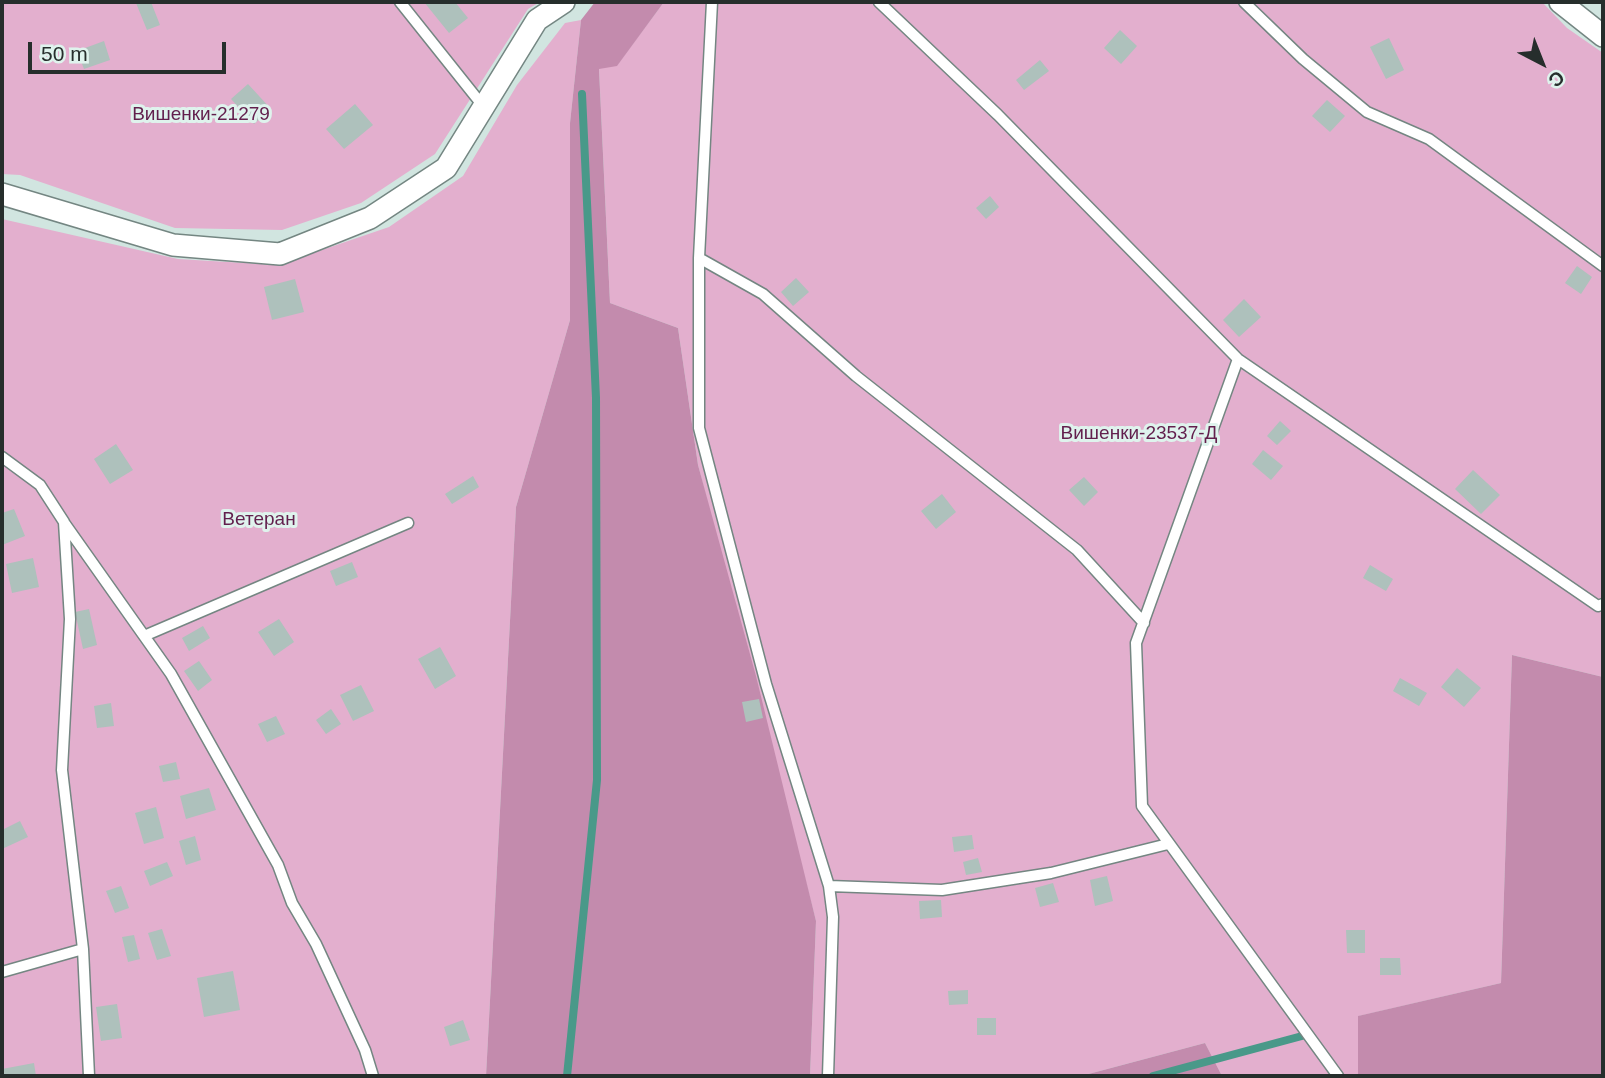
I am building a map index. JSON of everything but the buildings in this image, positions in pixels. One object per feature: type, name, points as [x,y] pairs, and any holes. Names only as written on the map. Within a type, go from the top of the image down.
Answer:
[{"type":"street","points":[[2,194],[12,194],[72,217],[173,245],[280,254],[370,218],[446,168],[537,20],[564,2]]},
{"type":"street","points":[[1560,2],[1603,36]]},
{"type":"lane","points":[[400,2],[483,106]]},
{"type":"lane","points":[[712,2],[699,258],[699,428],[766,684],[829,886],[833,917],[828,1076]]},
{"type":"lane","points":[[879,2],[998,115],[1238,359],[1598,606],[1603,604]]},
{"type":"lane","points":[[1244,2],[1303,60],[1367,112],[1429,139],[1603,266]]},
{"type":"lane","points":[[699,258],[763,293],[856,376],[1077,550],[1144,622]]},
{"type":"lane","points":[[1238,359],[1136,643],[1142,806],[1338,1076]]},
{"type":"lane","points":[[2,457],[40,485],[171,674],[278,865],[292,903],[316,944],[365,1049],[373,1076]]},
{"type":"lane","points":[[64,522],[70,619],[62,769],[83,949],[89,1076]]},
{"type":"lane","points":[[144,636],[408,523]]},
{"type":"lane","points":[[829,886],[942,890],[1051,873],[1168,844]]},
{"type":"lane","points":[[2,972],[83,949]]},
{"type":"green space","name":"Вишенки-21279","points":[[2,2],[540,2],[528,9],[435,154],[361,203],[282,230],[175,228],[20,175],[2,174]]},
{"type":"green space","name":"Вишенки-23537-Д","points":[[664,2],[1542,2],[1567,28],[1603,53],[1603,677],[1512,655],[1501,983],[1359,1016],[1358,1076],[1222,1076],[1205,1043],[1081,1076],[810,1076],[816,921],[698,465],[678,328],[610,303],[599,68],[617,65]]},
{"type":"green space","name":"Ветеран","points":[[581,20],[570,123],[570,320],[516,507],[486,1076],[2,1076],[2,219],[178,259],[278,265],[389,227],[463,176],[517,85],[565,23]]},
{"type":"shaded area","points":[[595,2],[664,2],[617,66],[599,69],[610,303],[678,328],[698,465],[756,676],[816,921],[810,1076],[486,1076],[516,507],[570,320],[570,123],[581,20]]},
{"type":"shaded area","points":[[1512,655],[1603,677],[1603,1076],[1358,1076],[1358,1016],[1501,983]]},
{"type":"shaded area","points":[[1205,1043],[1222,1076],[1081,1076]]},
{"type":"waterway","points":[[567,1076],[597,780],[596,398],[582,94]]},
{"type":"waterway","points":[[1153,1076],[1302,1036]]}]
